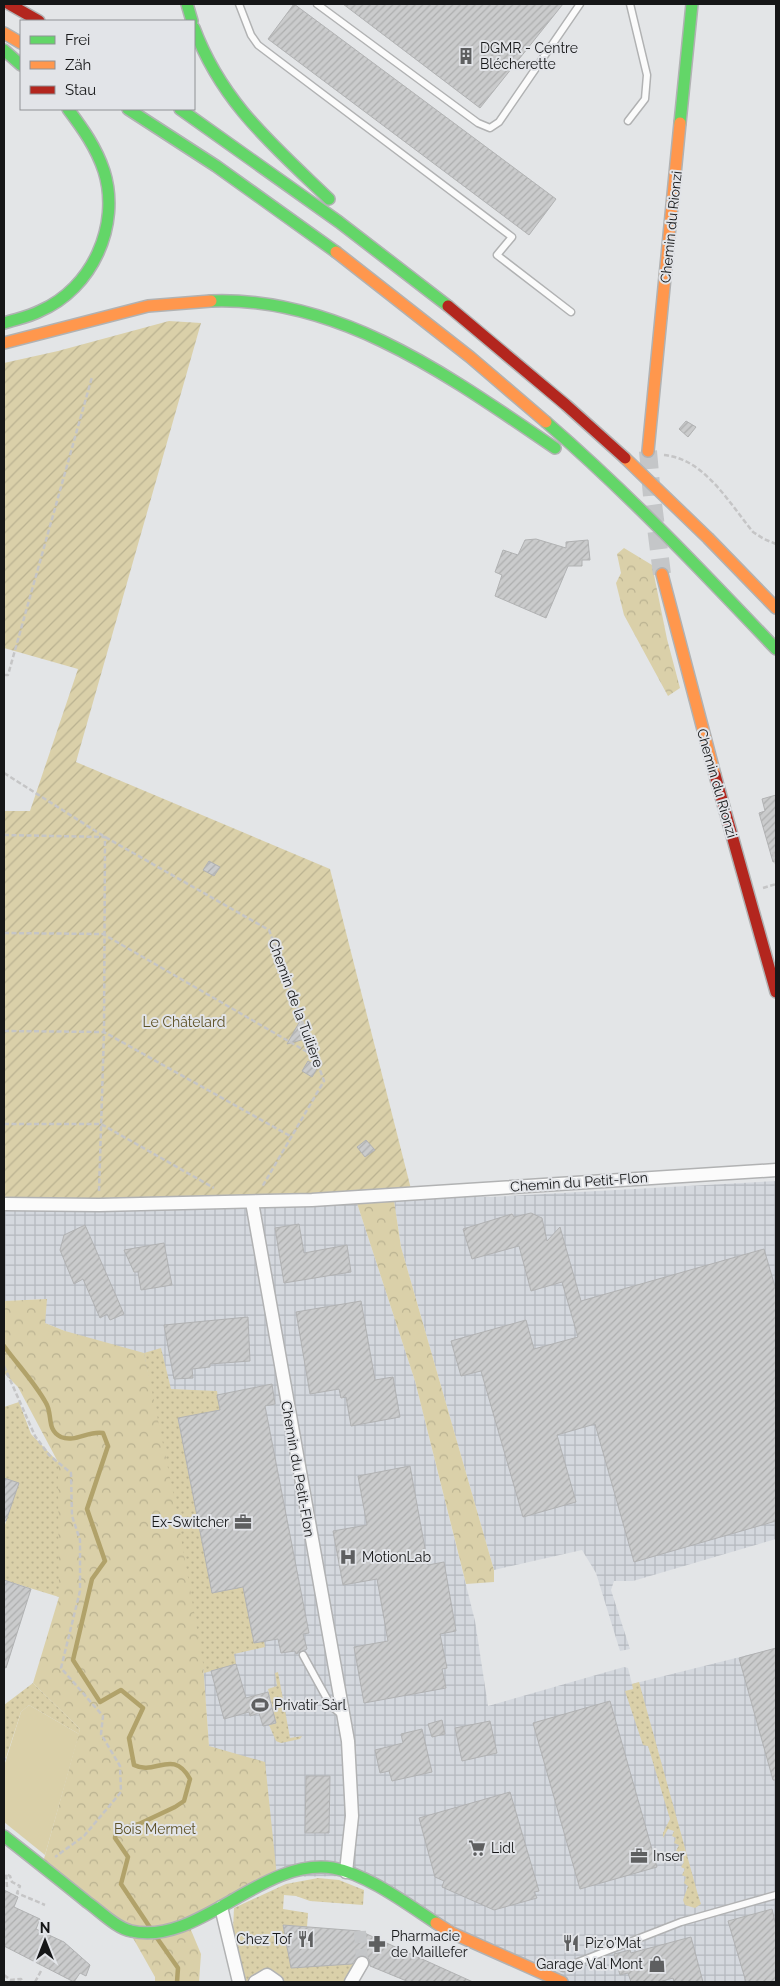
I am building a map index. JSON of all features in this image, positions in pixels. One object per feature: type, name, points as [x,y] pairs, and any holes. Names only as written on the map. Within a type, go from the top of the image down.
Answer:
[{"type":"main road","points":[[9,4],[37,20]]},
{"type":"main road","points":[[188,4],[192,20]]},
{"type":"main road","name":"Chemin du Rionzi","points":[[648,451],[692,4]]},
{"type":"main road","points":[[195,30],[212,70],[234,103],[382,253]]},
{"type":"main road","points":[[4,33],[20,42]]},
{"type":"main road","points":[[4,50],[20,64]]},
{"type":"main road","points":[[4,323],[47,309],[69,294],[87,274],[105,238],[110,212],[105,172],[92,141],[69,110]]},
{"type":"main road","points":[[130,110],[231,177],[366,276],[498,381],[684,553],[776,649]]},
{"type":"main road","points":[[181,110],[315,202],[382,253],[515,360],[635,467],[704,533],[776,608]]},
{"type":"main road","points":[[4,343],[46,334],[129,311],[169,303],[237,301],[297,309],[358,328],[429,364],[622,494]]},
{"type":"main road","name":"Chemin du Rionzi","points":[[662,574],[668,606],[698,717],[776,992]]},
{"type":"main road","points":[[4,1836],[108,1918],[129,1931],[152,1934],[173,1930],[277,1877],[298,1870],[321,1867],[346,1872],[376,1884],[452,1932],[560,1978]]},
{"type":"street","name":"Chemin du Petit-Flon","points":[[346,1872],[352,1816],[348,1742],[252,1202],[776,1170]]},
{"type":"street","points":[[4,1204],[99,1205],[252,1202]]},
{"type":"street","points":[[221,1907],[239,1982]]},
{"type":"street","points":[[352,1982],[362,1963]]},
{"type":"street","points":[[255,1982],[267,1975],[277,1982]]},
{"type":"lane","points":[[239,4],[251,35],[258,45],[512,237],[498,255],[571,312]]},
{"type":"lane","points":[[317,4],[478,123],[490,128],[499,122],[510,107],[580,4]]},
{"type":"lane","points":[[628,121],[645,99],[647,75],[630,4]]},
{"type":"lane","points":[[303,1655],[331,1706],[343,1716]]},
{"type":"lane","points":[[560,1978],[681,1922],[776,1895]]},
{"type":"path","points":[[4,675],[8,675],[92,377]]},
{"type":"path","points":[[660,455],[682,459],[693,464],[702,471],[753,532],[764,540],[776,544]]},
{"type":"path","name":"Chemin de la Tuilière","points":[[4,773],[105,837],[269,930],[324,1081],[261,1188]]},
{"type":"path","points":[[4,836],[105,837],[103,934],[104,1032],[99,1205]]},
{"type":"path","points":[[773,852],[776,864]]},
{"type":"path","points":[[761,889],[776,884]]},
{"type":"path","points":[[4,933],[103,934],[317,1058]]},
{"type":"path","points":[[4,1031],[104,1032],[290,1136]]},
{"type":"path","points":[[4,1124],[101,1124],[219,1191]]},
{"type":"path","points":[[4,1366],[35,1436],[49,1455],[71,1473],[72,1516],[80,1540],[80,1591],[61,1668],[103,1716],[101,1734],[120,1766],[121,1792],[84,1836],[50,1861]]},
{"type":"path","points":[[7,1887],[6,1874],[10,1876],[12,1882],[20,1886],[17,1893],[45,1905]]},
{"type":"path","points":[[35,1982],[41,1970]]},
{"type":"path","points":[[4,1975],[11,1980],[21,1979],[23,1982]]},
{"type":"shaded area","points":[[776,1181],[776,1539],[633,1581],[614,1581],[611,1590],[630,1649],[620,1651],[596,1573],[582,1550],[494,1570],[401,1247],[393,1194],[490,1197]]},
{"type":"shaded area","points":[[355,1197],[415,1381],[475,1621],[488,1706],[624,1667],[628,1668],[632,1684],[776,1648],[776,1982],[562,1982],[358,1876],[277,1877],[209,1746],[203,1663],[65,1331],[45,1323],[46,1299],[4,1301],[4,1204]]},
{"type":"green space","name":"Le Châtelard","points":[[169,321],[201,323],[76,762],[330,869],[412,1193],[4,1204],[4,811],[30,811],[78,669],[4,648],[4,363],[58,351]]},
{"type":"green space","points":[[624,548],[652,565],[667,639],[680,688],[668,696],[624,615],[616,583],[621,573],[617,554]]},
{"type":"green space","points":[[393,1194],[401,1247],[494,1570],[494,1582],[466,1584],[415,1381],[355,1197]]},
{"type":"green space","name":"Bois Mermet","points":[[47,1299],[45,1323],[65,1331],[144,1353],[173,1492],[203,1663],[209,1746],[265,1762],[277,1877],[188,1923],[201,1954],[199,1982],[155,1982],[155,1977],[129,1931],[42,1866],[80,1729],[33,1683],[59,1597],[58,1462],[18,1387],[4,1373],[4,1301]]},
{"type":"green space","points":[[161,1348],[171,1389],[217,1391],[220,1410],[178,1419],[212,1593],[243,1587],[254,1643],[264,1641],[265,1647],[234,1654],[236,1664],[204,1673],[144,1353]]},
{"type":"green space","points":[[19,1402],[31,1434],[59,1463],[59,1597],[4,1580],[4,1528],[18,1483],[4,1478],[4,1407]]},
{"type":"green space","points":[[278,1672],[290,1738],[302,1736],[300,1739],[281,1743],[276,1741],[269,1725],[276,1723],[268,1689],[277,1686],[275,1673]]},
{"type":"green space","points":[[639,1682],[701,1904],[695,1908],[685,1905],[683,1900],[688,1886],[684,1883],[686,1877],[682,1875],[685,1869],[681,1867],[684,1862],[679,1859],[681,1853],[676,1851],[679,1845],[674,1843],[676,1838],[672,1836],[674,1831],[668,1829],[663,1838],[663,1833],[670,1819],[648,1746],[643,1745],[625,1691],[633,1689],[632,1684]]},
{"type":"green space","points":[[33,1683],[80,1729],[79,1734],[29,1705],[21,1712],[6,1758],[4,1757],[4,1705]]},
{"type":"green space","points":[[29,1705],[79,1734],[45,1855],[4,1822],[4,1766],[21,1712]]},
{"type":"green space","points":[[318,1878],[339,1880],[364,1890],[363,1905],[310,1901],[296,1896],[284,1895],[283,1909],[308,1913],[307,1927],[283,1925],[291,1967],[356,1963],[347,1982],[286,1982],[271,1972],[249,1982],[244,1982],[233,1930],[234,1908],[286,1884]]},
{"type":"building","points":[[294,4],[556,199],[529,235],[268,39]]},
{"type":"building","name":"DGMR - Centre Blécherette","points":[[343,4],[563,4],[480,108]]},
{"type":"building","points":[[686,421],[696,427],[688,437],[679,429]]},
{"type":"building","points":[[536,539],[566,548],[566,542],[588,540],[590,560],[582,560],[582,566],[568,566],[546,618],[495,596],[502,575],[495,572],[503,550],[518,555],[525,540]]},
{"type":"building","points":[[776,795],[776,861],[773,862],[759,813],[765,811],[762,799]]},
{"type":"building","points":[[209,861],[220,867],[214,876],[203,870]]},
{"type":"building","points":[[301,1019],[307,1035],[305,1039],[287,1044]]},
{"type":"building","points":[[308,1061],[318,1067],[312,1077],[302,1071]]},
{"type":"building","points":[[366,1140],[375,1150],[365,1157],[357,1147]]},
{"type":"building","points":[[531,1213],[542,1218],[547,1241],[560,1227],[581,1301],[764,1249],[776,1290],[776,1521],[634,1562],[595,1424],[557,1435],[576,1502],[523,1517],[481,1371],[461,1376],[451,1341],[526,1320],[534,1349],[578,1337],[562,1282],[531,1291],[519,1246],[472,1259],[463,1229],[512,1214],[514,1217]]},
{"type":"building","points":[[299,1224],[304,1253],[347,1245],[351,1272],[284,1283],[275,1228]]},
{"type":"building","points":[[85,1225],[124,1314],[110,1320],[107,1314],[100,1318],[83,1279],[74,1284],[60,1250],[64,1235]]},
{"type":"building","points":[[164,1243],[172,1285],[141,1290],[138,1272],[134,1272],[124,1250]]},
{"type":"building","points":[[361,1301],[375,1380],[393,1377],[400,1417],[351,1426],[346,1397],[341,1398],[339,1389],[310,1394],[296,1312]]},
{"type":"building","points":[[248,1317],[250,1361],[210,1364],[210,1367],[192,1369],[193,1378],[174,1379],[164,1325]]},
{"type":"building","name":"Ex-Switcher","points":[[272,1384],[275,1404],[265,1406],[309,1633],[303,1634],[307,1649],[296,1654],[295,1651],[281,1653],[278,1639],[254,1643],[243,1587],[212,1593],[178,1418],[220,1410],[217,1395]]},
{"type":"building","points":[[410,1466],[428,1565],[444,1562],[456,1631],[440,1634],[447,1668],[442,1669],[446,1688],[364,1703],[354,1647],[388,1641],[377,1579],[343,1585],[333,1531],[367,1525],[358,1476]]},
{"type":"building","points":[[4,1478],[19,1483],[6,1521],[4,1521]]},
{"type":"building","points":[[4,1580],[31,1589],[6,1668],[4,1667]]},
{"type":"building","points":[[776,1648],[776,1780],[773,1780],[739,1658]]},
{"type":"building","points":[[236,1664],[246,1698],[268,1692],[276,1723],[263,1726],[259,1713],[250,1716],[249,1712],[224,1719],[211,1671]]},
{"type":"building","points":[[610,1701],[657,1867],[580,1889],[533,1723]]},
{"type":"building","points":[[442,1720],[445,1734],[432,1737],[428,1724]]},
{"type":"building","points":[[490,1721],[497,1753],[462,1761],[455,1728]]},
{"type":"building","points":[[422,1729],[432,1772],[392,1781],[389,1771],[380,1773],[375,1750],[403,1743],[401,1734]]},
{"type":"building","points":[[306,1776],[330,1776],[329,1833],[305,1833]]},
{"type":"building","name":"Lidl","points":[[510,1792],[539,1891],[534,1892],[537,1898],[494,1910],[442,1887],[444,1881],[435,1877],[419,1818]]},
{"type":"building","points":[[4,1890],[18,1897],[14,1907],[40,1919],[36,1929],[64,1942],[90,1965],[86,1976],[80,1973],[74,1982],[4,1946]]},
{"type":"building","points":[[772,1909],[776,1926],[776,1982],[746,1982],[728,1921]]},
{"type":"building","points":[[283,1925],[360,1931],[473,1982],[409,1982],[370,1966],[369,1959],[362,1955],[358,1956],[352,1964],[291,1968]]},
{"type":"building","name":"Garage Val Mont","points":[[691,1937],[703,1982],[674,1982],[673,1978],[659,1982],[631,1982],[628,1973],[620,1975],[614,1954],[630,1950],[631,1953]]},
{"type":"waterway","points":[[4,1346],[42,1396],[48,1407],[53,1430],[56,1434],[66,1438],[77,1438],[92,1433],[103,1433],[108,1446],[87,1509],[105,1561],[92,1579],[73,1660],[100,1702],[121,1690],[143,1708],[129,1738],[134,1765],[142,1767],[177,1765],[184,1770],[190,1779],[184,1801],[139,1824],[116,1829],[115,1838],[128,1857],[121,1884],[151,1929]]},
{"type":"waterway","points":[[157,1938],[178,1968],[177,1982]]},
{"type":"tunnel","points":[[648,451],[662,574]]},
{"type":"tunnel","points":[[360,1931],[362,1963]]},
{"type":"traffic: fast","points":[[187,4],[192,20]]},
{"type":"traffic: fast","points":[[680,123],[692,4]]},
{"type":"traffic: fast","points":[[195,30],[219,79],[234,101],[269,141],[329,199]]},
{"type":"traffic: fast","points":[[4,50],[20,64]]},
{"type":"traffic: fast","points":[[4,323],[40,311],[58,301],[74,287],[88,271],[98,253],[105,233],[108,213],[108,192],[104,171],[93,146],[69,110]]},
{"type":"traffic: fast","points":[[130,110],[216,166],[336,252]]},
{"type":"traffic: fast","points":[[181,110],[339,222],[448,306]]},
{"type":"traffic: fast","points":[[211,301],[259,303],[305,312],[350,327],[436,370],[555,448]]},
{"type":"traffic: fast","points":[[546,422],[635,504],[776,649]]},
{"type":"traffic: fast","points":[[4,1836],[108,1919],[131,1931],[156,1932],[181,1926],[206,1915],[281,1875],[307,1868],[333,1868],[359,1876],[436,1923]]},
{"type":"traffic: slow","points":[[4,33],[20,42]]},
{"type":"traffic: slow","points":[[648,451],[680,123]]},
{"type":"traffic: slow","points":[[336,252],[470,357],[546,422]]},
{"type":"traffic: slow","points":[[4,343],[148,306],[211,301]]},
{"type":"traffic: slow","points":[[625,458],[708,538],[776,608]]},
{"type":"traffic: slow","points":[[662,574],[715,775]]},
{"type":"traffic: slow","points":[[436,1923],[452,1933],[562,1982]]},
{"type":"traffic: jam","points":[[9,4],[37,20]]},
{"type":"traffic: jam","points":[[448,306],[566,405],[625,458]]},
{"type":"traffic: jam","points":[[715,775],[776,992]]},
{"type":"place","name":"DGMR - Centre Blécherette","points":[[466,56]]},
{"type":"place","name":"Ex-Switcher","points":[[243,1522]]},
{"type":"place","name":"MotionLab","points":[[348,1557]]},
{"type":"place","name":"Privatir Sàrl","points":[[260,1705]]},
{"type":"place","name":"Lidl","points":[[477,1848]]},
{"type":"place","name":"Inser","points":[[639,1856]]},
{"type":"place","name":"Chez Tof","points":[[306,1939]]},
{"type":"place","name":"Piz'o'Mat","points":[[571,1943]]},
{"type":"place","name":"Pharmacie de Maillefer","points":[[377,1944]]},
{"type":"place","name":"Garage Val Mont","points":[[657,1964]]}]
